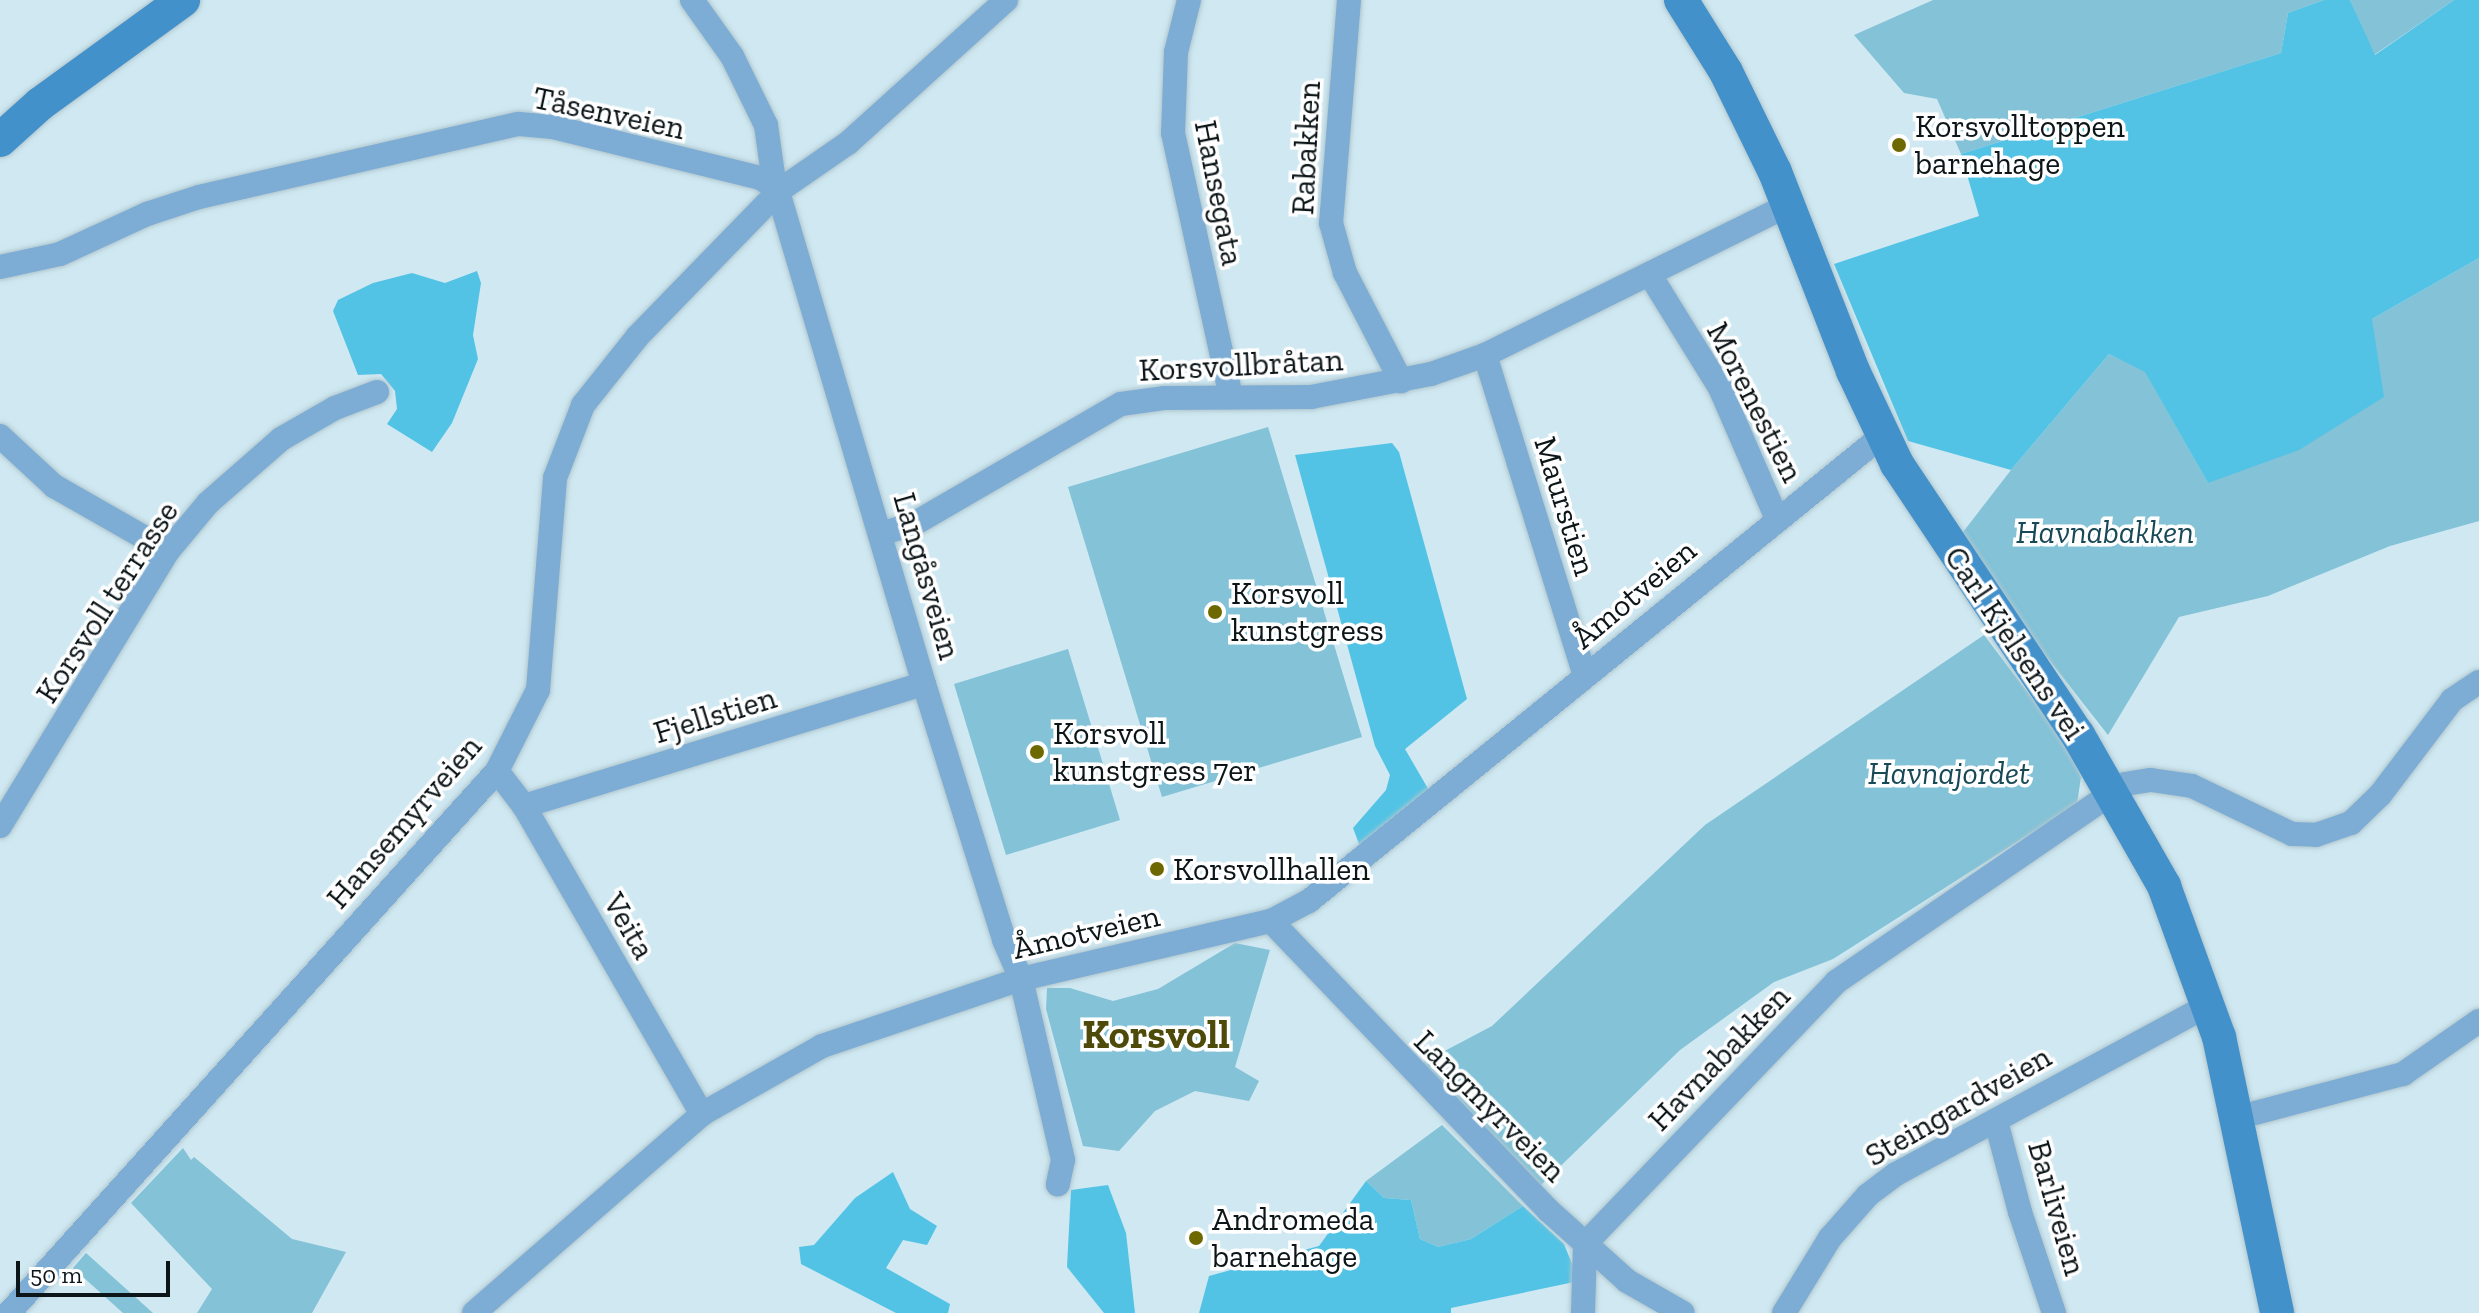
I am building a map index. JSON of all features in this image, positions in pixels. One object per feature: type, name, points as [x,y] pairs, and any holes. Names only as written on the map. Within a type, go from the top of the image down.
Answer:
[{"type":"main road","points":[[0,140],[40,104],[183,0]]},
{"type":"main road","name":"Carl Kjelsens vei","points":[[1681,0],[1726,72],[1789,205],[1883,435],[2112,791],[2164,886],[2209,1005],[2277,1313]]},
{"type":"street","name":"Langåsveien","points":[[692,0],[756,103],[924,684],[1004,940],[1021,979],[1063,1160],[1058,1184]]},
{"type":"street","points":[[780,190],[848,143],[1006,0]]},
{"type":"street","name":"Hansegata","points":[[1189,0],[1176,52],[1172,123],[1185,207],[1231,397]]},
{"type":"street","name":"Rabakken","points":[[1349,0],[1331,223],[1345,273],[1401,381]]},
{"type":"street","name":"Tåsenveien","points":[[0,267],[60,254],[147,214],[199,197],[519,124],[553,127],[760,178],[780,190]]},
{"type":"street","name":"Hansemyrveien","points":[[9,1313],[497,771],[538,690],[555,478],[583,405],[637,337],[780,190]]},
{"type":"street","name":"Korsvollbråtan","points":[[882,533],[912,525],[1111,408],[1164,398],[1324,396],[1401,381],[1485,355],[1789,205]]},
{"type":"street","name":"Morenestien","points":[[1650,275],[1720,388],[1776,517]]},
{"type":"street","name":"Maurstien","points":[[1485,355],[1585,676]]},
{"type":"street","name":"Korsvoll terrasse","points":[[0,826],[168,551],[227,484],[281,439],[335,408],[377,392]]},
{"type":"street","name":"Åmotveien","points":[[474,1313],[702,1114],[822,1046],[1021,979],[1271,921],[1336,880],[1776,517],[1883,435]]},
{"type":"street","points":[[0,436],[54,486],[168,551]]},
{"type":"street","name":"Havnabakken","points":[[1585,1244],[1836,982],[2112,791],[2136,781],[2168,781],[2192,786],[2292,834],[2337,829],[2367,811],[2452,700],[2479,682]]},
{"type":"street","name":"Fjellstien","points":[[524,806],[924,684]]},
{"type":"street","name":"Veita","points":[[497,771],[524,806],[702,1114]]},
{"type":"street","name":"Langmyrveien","points":[[1271,921],[1464,1128],[1585,1244],[1627,1281],[1683,1313]]},
{"type":"street","name":"Steingardveien","points":[[1784,1313],[1830,1238],[1868,1195],[2209,1005]]},
{"type":"street","points":[[2236,1118],[2403,1074],[2479,1021]]},
{"type":"street","name":"Barliveien","points":[[1996,1121],[2020,1212],[2054,1313]]},
{"type":"street","points":[[1583,1313],[1585,1244]]},
{"type":"green space","points":[[1933,0],[2324,0],[2288,13],[2281,53],[1961,154],[1937,99],[1904,93],[1854,35]]},
{"type":"green space","points":[[2350,0],[2454,0],[2374,55]]},
{"type":"green space","name":"Havnabakken","points":[[2479,258],[2479,521],[2390,546],[2268,596],[2179,617],[2108,735],[1985,578],[1960,536],[2011,470],[2109,354],[2145,371],[2208,483],[2372,319]]},
{"type":"green space","name":"Korsvoll kunstgress","points":[[1268,427],[1362,737],[1162,797],[1068,487]]},
{"type":"green space","name":"Havnajordet","points":[[1984,635],[2066,743],[2081,777],[2077,804],[1833,959],[1774,982],[1680,1050],[1541,1185],[1420,1064],[1492,1026],[1705,825]]},
{"type":"green space","name":"Korsvoll kunstgress 7er","points":[[1068,649],[1120,820],[1006,855],[954,684]]},
{"type":"green space","points":[[1235,943],[1270,950],[1235,1067],[1259,1081],[1249,1101],[1195,1091],[1155,1111],[1119,1151],[1083,1146],[1046,1009],[1047,988],[1070,988],[1113,1001],[1158,989]]},
{"type":"green space","points":[[1442,1125],[1523,1206],[1471,1239],[1438,1247],[1420,1239],[1411,1200],[1384,1198],[1366,1181]]},
{"type":"green space","points":[[183,1148],[191,1160],[194,1157],[292,1239],[346,1252],[312,1313],[197,1313],[212,1289],[131,1203]]},
{"type":"green space","points":[[86,1253],[153,1313],[123,1313],[73,1268]]},
{"type":"shaded area","points":[[2324,0],[2350,0],[2375,55],[2454,0],[2479,0],[2479,258],[2372,319],[2384,397],[2299,450],[2208,483],[2145,372],[2109,354],[2011,470],[1908,441],[1834,264],[1979,216],[1961,154],[2281,53],[2288,13]]},
{"type":"shaded area","points":[[477,271],[481,283],[473,335],[478,359],[452,423],[432,452],[387,424],[397,409],[395,391],[381,374],[358,375],[333,311],[338,300],[373,283],[412,273],[445,283]]},
{"type":"shaded area","points":[[1392,443],[1399,452],[1467,699],[1405,749],[1430,792],[1361,849],[1353,828],[1386,790],[1390,775],[1375,746],[1295,455]]},
{"type":"shaded area","points":[[893,1172],[910,1209],[937,1226],[927,1245],[903,1240],[886,1268],[950,1304],[948,1313],[896,1313],[801,1264],[799,1247],[814,1245],[855,1198]]},
{"type":"shaded area","points":[[1366,1181],[1384,1198],[1411,1200],[1420,1239],[1438,1247],[1471,1239],[1523,1206],[1564,1244],[1579,1281],[1451,1308],[1451,1313],[1199,1313],[1209,1276],[1319,1246]]},
{"type":"shaded area","points":[[1108,1185],[1126,1233],[1135,1313],[1104,1313],[1067,1267],[1071,1190]]},
{"type":"place","name":"Korsvolltoppen barnehage","points":[[1899,145]]},
{"type":"place","name":"Korsvoll kunstgress","points":[[1215,612]]},
{"type":"place","name":"Korsvoll kunstgress 7er","points":[[1037,752]]},
{"type":"place","name":"Korsvollhallen","points":[[1157,869]]},
{"type":"place","name":"Andromeda barnehage","points":[[1196,1238]]},
{"type":"district","name":"Korsvoll","points":[[1156,1034]]}]
